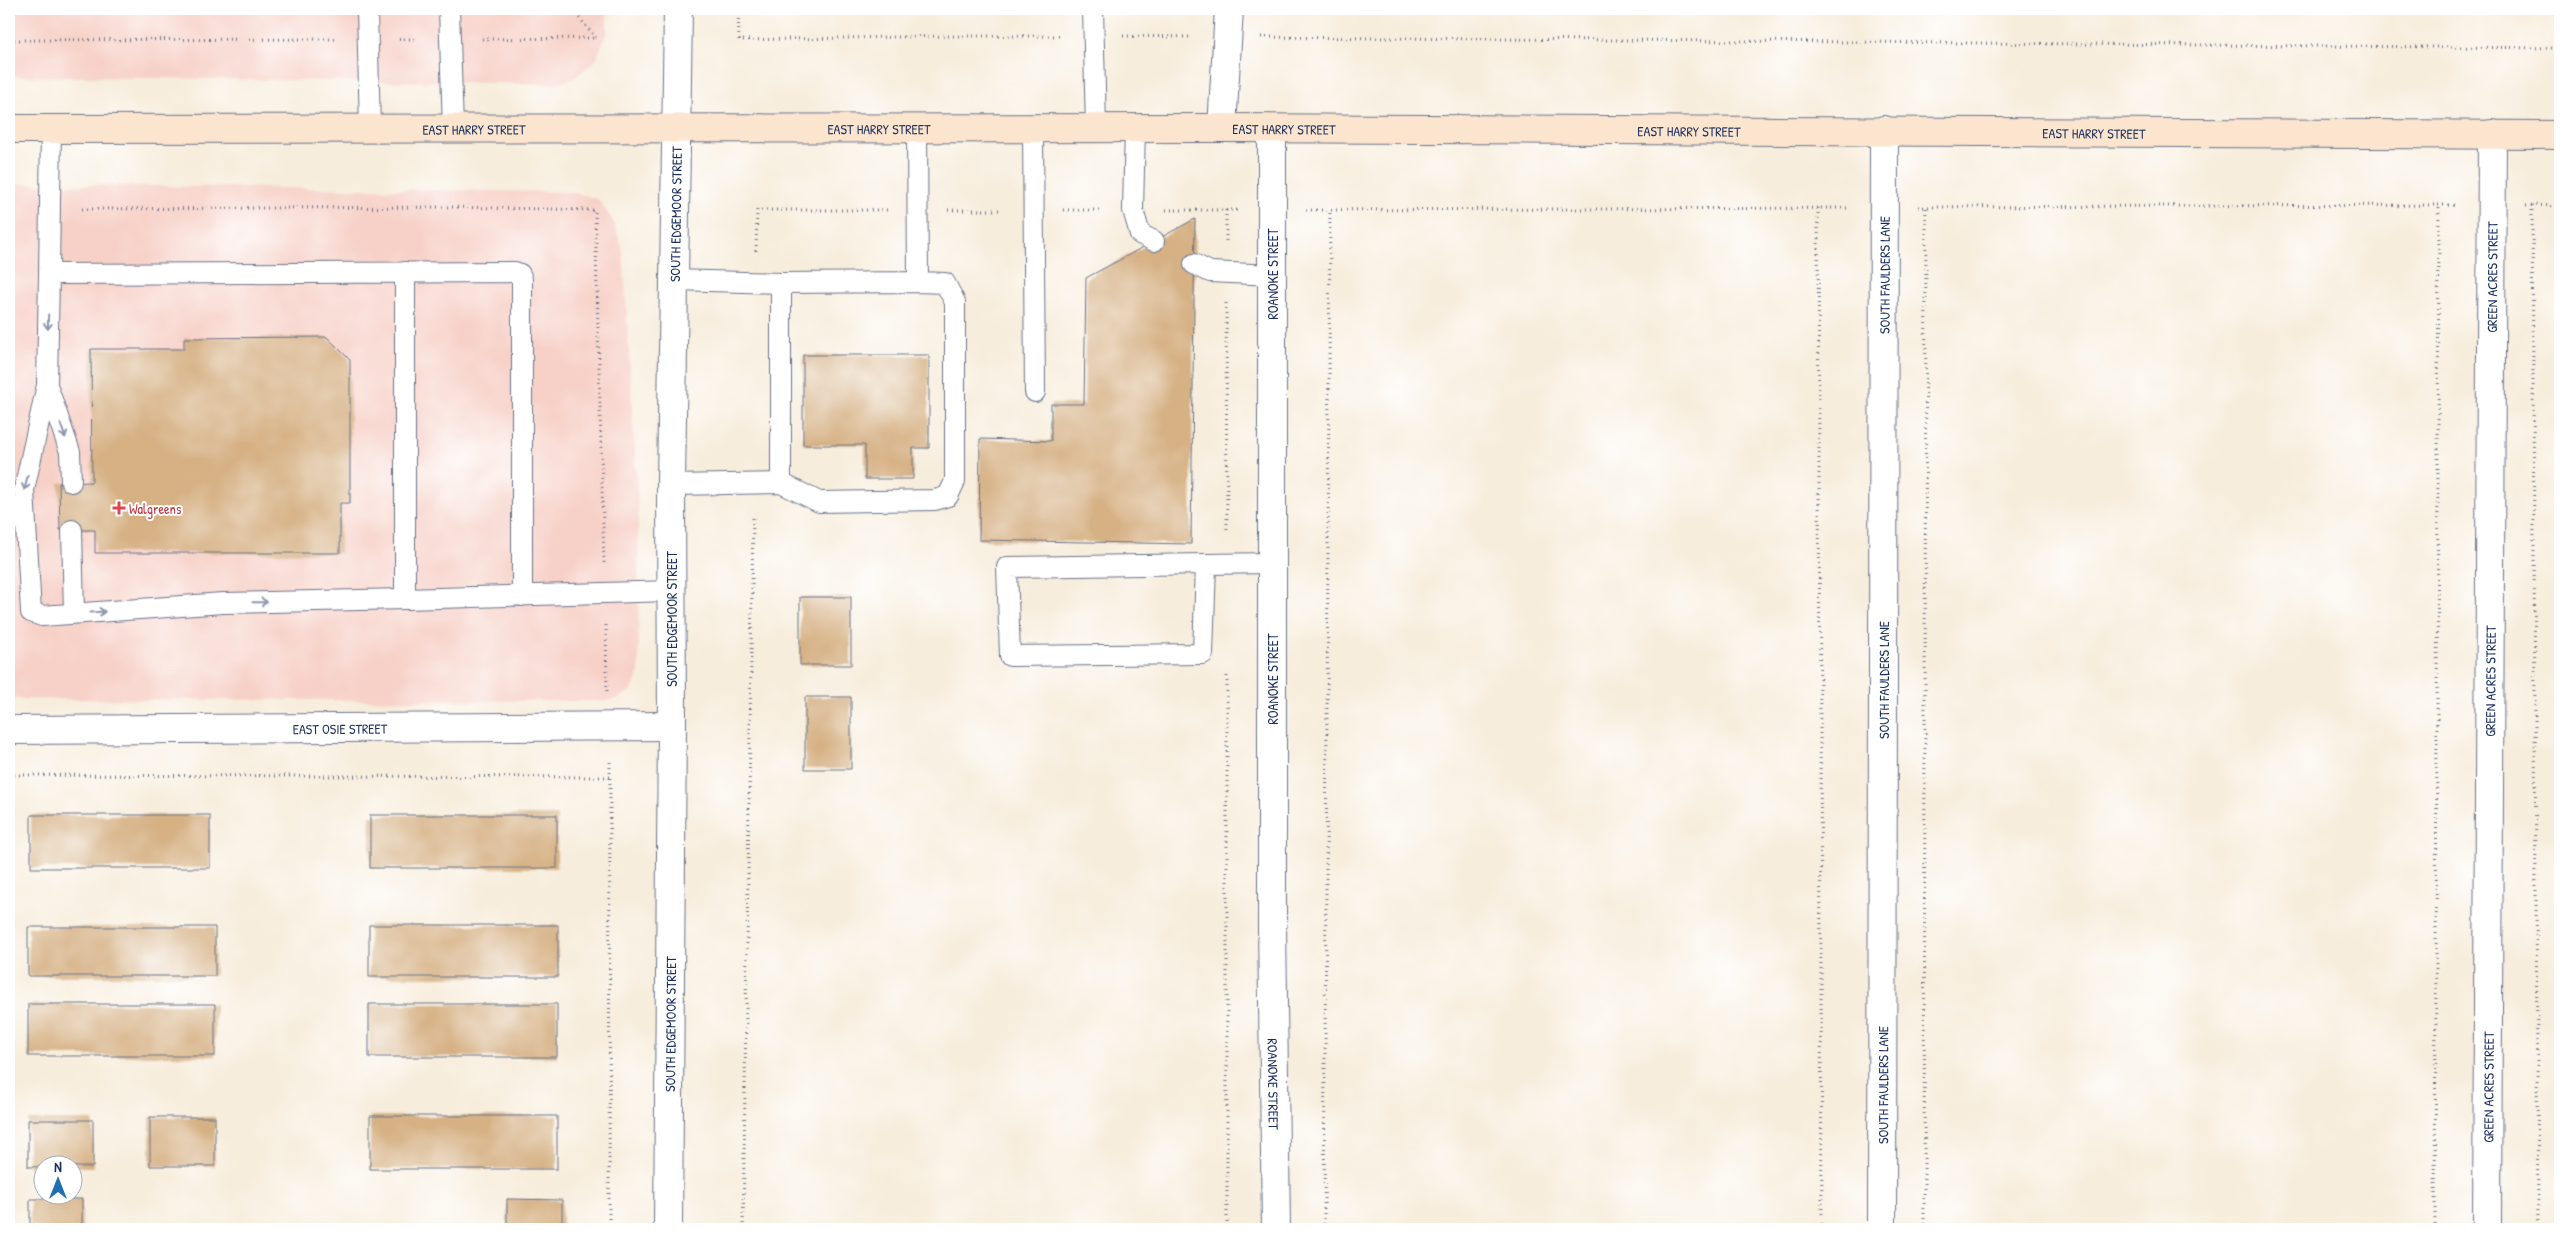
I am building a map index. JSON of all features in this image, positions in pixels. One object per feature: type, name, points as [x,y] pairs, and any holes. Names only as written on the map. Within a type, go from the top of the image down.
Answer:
[{"type":"main road","name":"EAST HARRY STREET","points":[[9,129],[1272,128],[2560,135]]},
{"type":"street","name":"SOUTH EDGEMOOR STREET","points":[[668,1229],[672,726],[671,485],[678,9]]},
{"type":"street","points":[[1222,128],[1229,9]]},
{"type":"street","name":"ROANOKE STREET","points":[[1272,128],[1272,925],[1276,1229]]},
{"type":"street","name":"SOUTH FAULDERS LANE","points":[[1882,1229],[1884,130]]},
{"type":"street","name":"GREEN ACRES STREET","points":[[2487,1229],[2492,134]]},
{"type":"street","name":"EAST OSIE STREET","points":[[9,730],[672,726]]},
{"type":"lane","points":[[367,9],[370,130]]},
{"type":"lane","points":[[449,9],[453,128]]},
{"type":"lane","points":[[1093,9],[1096,128]]},
{"type":"lane","points":[[917,128],[918,282]]},
{"type":"lane","points":[[1033,128],[1035,392]]},
{"type":"lane","points":[[1135,128],[1133,210],[1140,234],[1154,241]]},
{"type":"lane","points":[[51,129],[47,385],[24,490],[31,612],[42,616],[223,602],[671,591]]},
{"type":"lane","points":[[1194,264],[1210,272],[1272,275]]},
{"type":"lane","points":[[49,274],[406,272],[515,272],[520,274],[522,279],[522,596]]},
{"type":"lane","points":[[406,272],[406,599]]},
{"type":"lane","points":[[671,485],[781,482],[819,502],[935,500],[948,496],[955,480],[955,302],[945,283],[781,283],[674,280]]},
{"type":"lane","points":[[781,283],[781,482]]},
{"type":"lane","points":[[47,385],[70,452],[71,482]]},
{"type":"lane","points":[[72,530],[74,613]]},
{"type":"lane","points":[[1206,564],[1203,654],[1010,656],[1007,567],[1272,563]]},
{"type":"path","points":[[9,40],[596,38],[576,14],[576,9]]},
{"type":"path","points":[[738,9],[738,40],[948,36],[1094,36],[2560,48]]},
{"type":"path","points":[[2435,1229],[2439,205]]},
{"type":"path","points":[[2532,205],[2538,1229]]},
{"type":"path","points":[[756,282],[757,210],[2560,206]]},
{"type":"path","points":[[9,210],[451,207],[595,210],[610,777],[609,1229]]},
{"type":"path","points":[[1924,1229],[1926,207]]},
{"type":"path","points":[[1818,208],[1822,1229]]},
{"type":"path","points":[[1226,210],[1227,563]]},
{"type":"path","points":[[1324,1229],[1330,210]]},
{"type":"path","points":[[743,1229],[753,483]]},
{"type":"path","points":[[1227,673],[1227,1229]]},
{"type":"path","points":[[9,775],[610,777]]},
{"type":"shaded area","points":[[9,9],[607,9],[607,32],[596,60],[573,79],[551,84],[9,76]]},
{"type":"shaded area","points":[[9,185],[573,192],[598,199],[613,221],[623,250],[638,507],[639,673],[632,690],[617,699],[605,701],[9,699]]},
{"type":"building","points":[[1195,219],[1191,544],[979,540],[980,439],[1051,441],[1051,404],[1084,404],[1086,278]]},
{"type":"building","name":"Walgreens","points":[[327,337],[350,360],[350,503],[340,503],[340,553],[95,553],[95,530],[60,530],[59,483],[92,482],[91,349],[184,349],[184,338]]},
{"type":"building","points":[[803,355],[929,355],[929,448],[913,448],[913,479],[865,479],[865,445],[803,445]]},
{"type":"building","points":[[800,597],[851,597],[851,665],[800,665]]},
{"type":"building","points":[[805,697],[851,697],[851,769],[805,769]]},
{"type":"building","points":[[31,815],[210,815],[210,868],[31,868]]},
{"type":"building","points":[[370,815],[557,815],[557,868],[370,868]]},
{"type":"building","points":[[369,925],[558,925],[558,977],[369,977]]},
{"type":"building","points":[[28,927],[215,927],[215,976],[28,976]]},
{"type":"building","points":[[28,1004],[215,1004],[215,1056],[28,1056]]},
{"type":"building","points":[[369,1004],[557,1004],[557,1057],[369,1057]]},
{"type":"building","points":[[370,1116],[557,1116],[557,1169],[370,1169]]},
{"type":"building","points":[[150,1117],[215,1117],[215,1166],[150,1166]]},
{"type":"building","points":[[28,1120],[93,1120],[93,1167],[82,1167],[82,1156],[32,1156],[32,1167],[28,1167]]},
{"type":"building","points":[[30,1199],[32,1199],[32,1206],[82,1206],[82,1229],[30,1229]]},
{"type":"building","points":[[507,1199],[562,1200],[562,1229],[507,1229]]},
{"type":"place","name":"Walgreens","points":[[119,508]]}]
